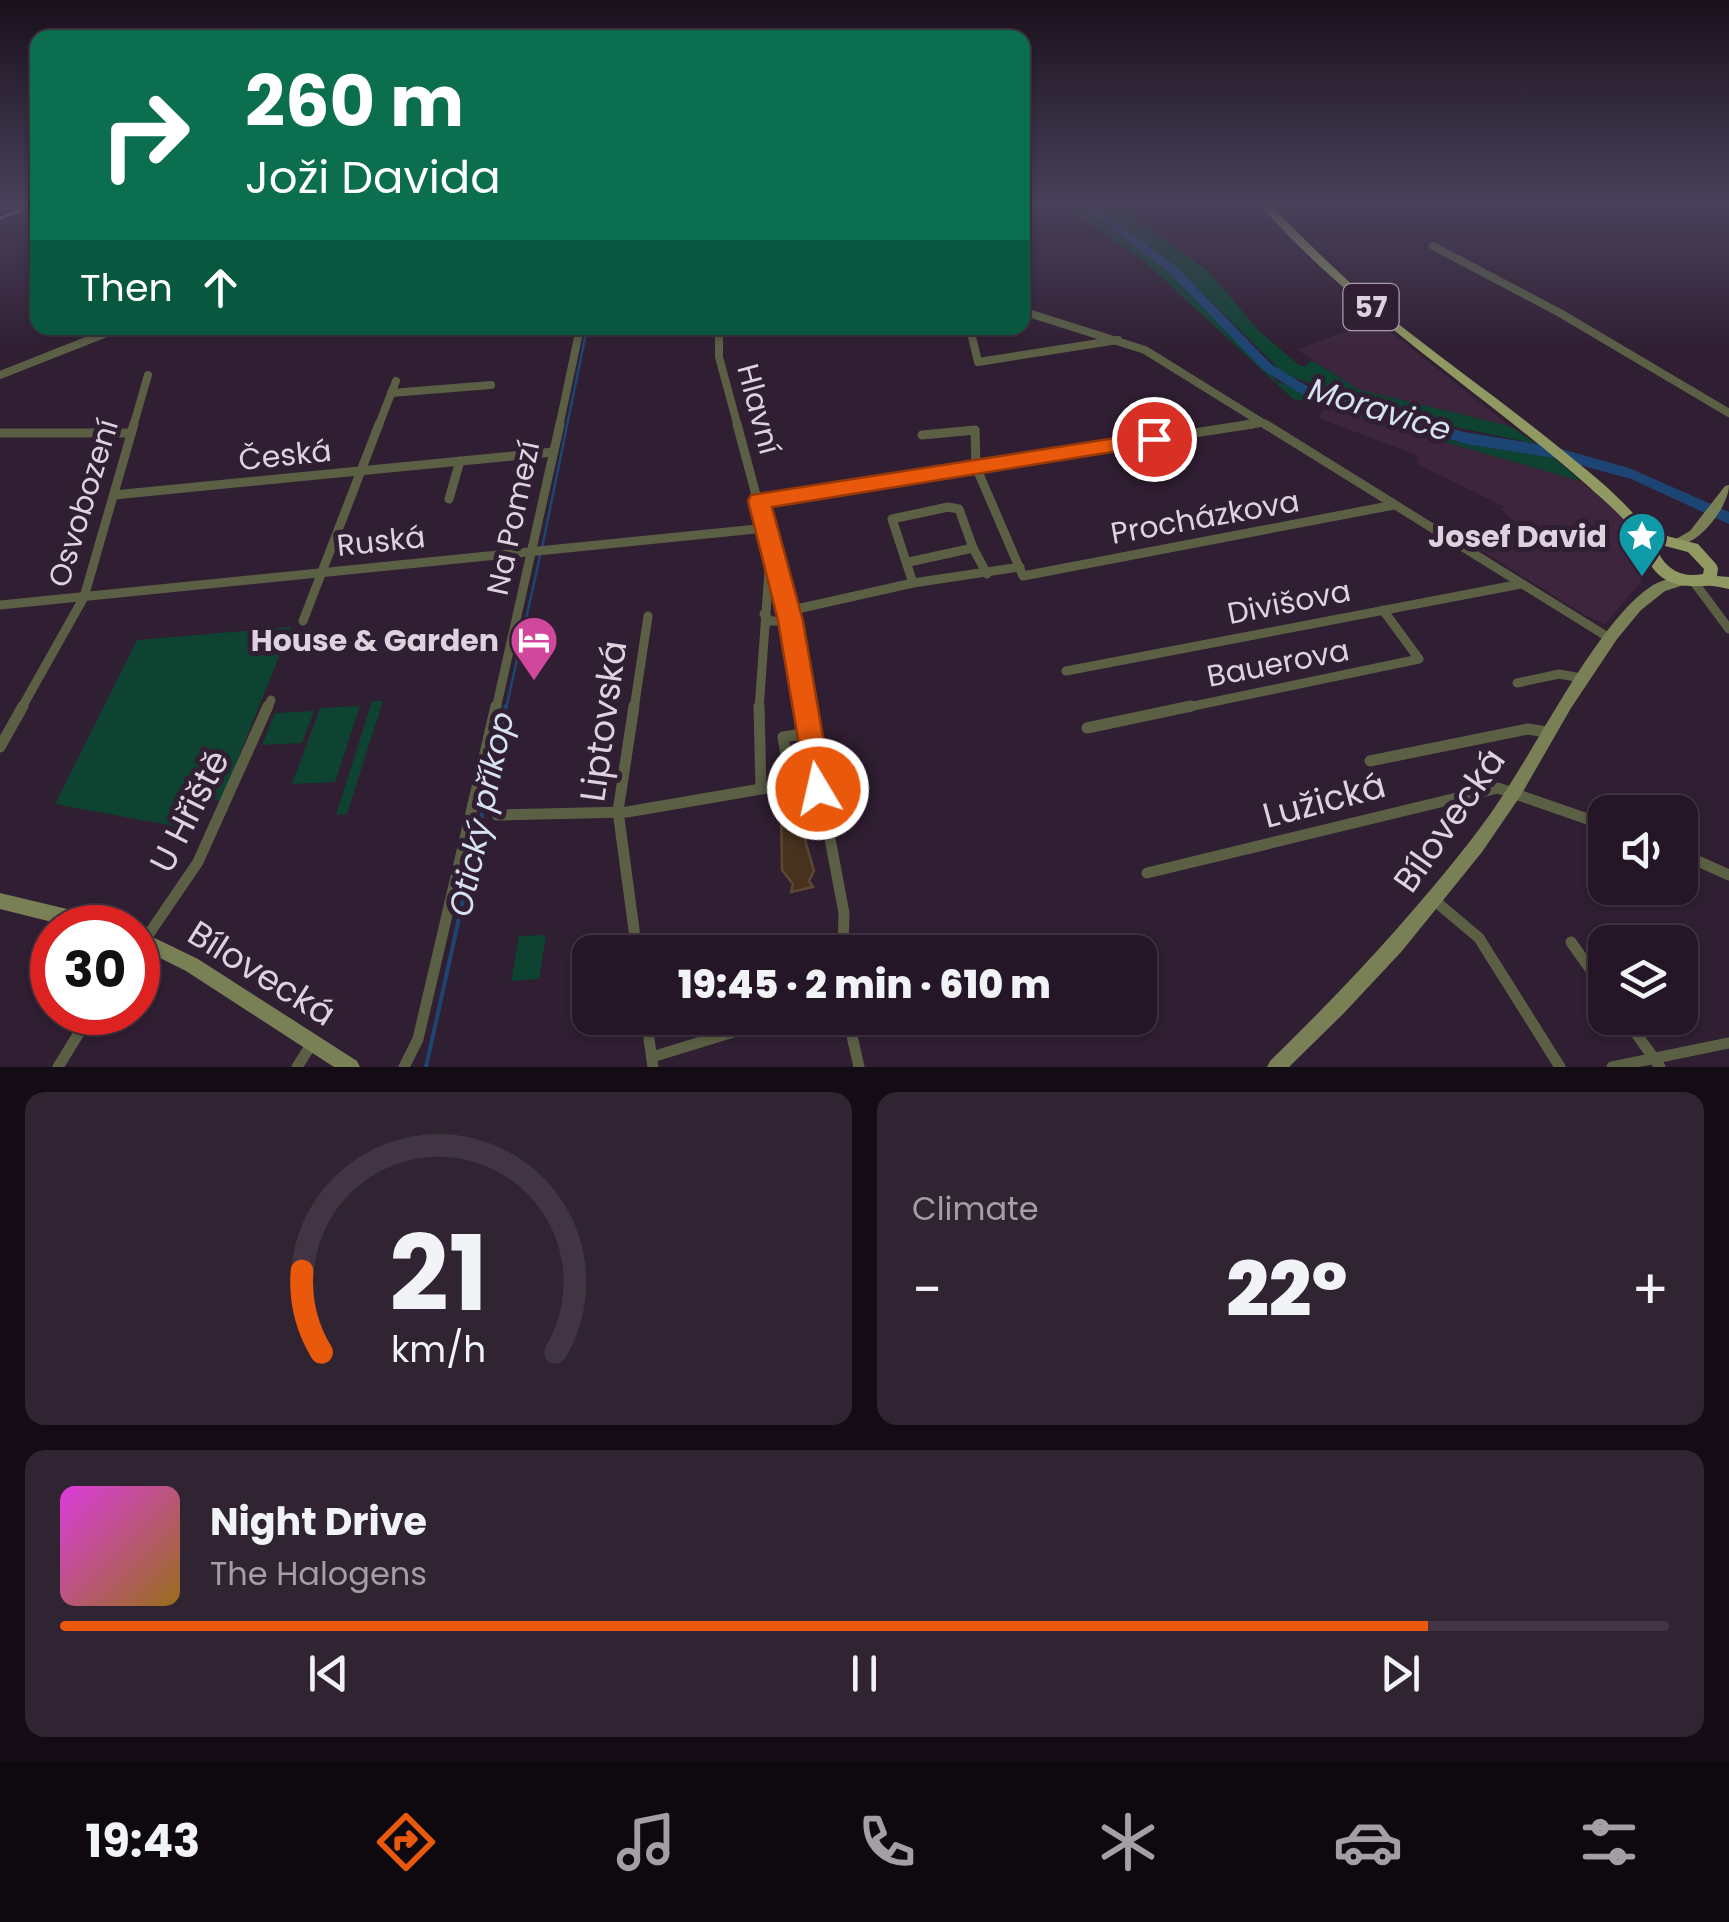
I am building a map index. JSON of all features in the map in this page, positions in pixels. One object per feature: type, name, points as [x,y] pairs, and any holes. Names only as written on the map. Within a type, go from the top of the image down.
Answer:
[{"type":"main road","name":"57","points":[[1316,254],[1377,312],[1595,486],[1645,534],[1653,555],[1695,581],[1729,583]]},
{"type":"main road","name":"57","points":[[1595,486],[1681,539],[1729,575]]},
{"type":"main road","points":[[1653,555],[1681,539],[1729,489]]},
{"type":"main road","name":"Bílovecká","points":[[1276,1067],[1372,976],[1515,792],[1581,678],[1650,591],[1653,555]]},
{"type":"main road","points":[[1650,591],[1695,581],[1712,572],[1709,562]]},
{"type":"main road","points":[[0,900],[30,907]]},
{"type":"main road","name":"Bílovecká","points":[[160,951],[192,964],[351,1067]]},
{"type":"street","points":[[1448,254],[1560,313],[1729,413]]},
{"type":"street","points":[[1030,313],[1145,350],[1612,639]]},
{"type":"street","points":[[0,376],[102,335]]},
{"type":"street","name":"Na Pomezí","points":[[404,1067],[418,1039],[539,551],[553,452],[578,335]]},
{"type":"street","name":"Hlavní","points":[[719,335],[718,350],[789,616],[844,913],[843,935]]},
{"type":"street","points":[[972,335],[978,362],[1120,340]]},
{"type":"street","name":"Osvobození","points":[[0,746],[84,596],[148,376]]},
{"type":"street","points":[[303,621],[396,381]]},
{"type":"street","points":[[391,393],[491,384]]},
{"type":"street","points":[[759,501],[1261,422]]},
{"type":"street","points":[[922,435],[974,429],[976,467],[1022,572]]},
{"type":"street","points":[[0,433],[131,433]]},
{"type":"street","name":"Česká","points":[[114,495],[553,452]]},
{"type":"street","points":[[450,499],[460,460]]},
{"type":"street","name":"Procházkova","points":[[913,584],[1022,572],[1394,505]]},
{"type":"street","points":[[784,595],[764,610],[770,621],[913,584],[892,518],[948,507],[958,509],[987,574]]},
{"type":"street","name":"Ruská","points":[[0,604],[766,528]]},
{"type":"street","points":[[909,562],[973,548]]},
{"type":"street","name":"Hlavní","points":[[762,788],[758,687],[769,568],[775,561]]},
{"type":"street","points":[[1695,581],[1729,629]]},
{"type":"street","name":"Divišova","points":[[1066,671],[1521,584]]},
{"type":"street","name":"Bauerova","points":[[1087,728],[1419,659],[1383,610]]},
{"type":"street","name":"Liptovská","points":[[635,935],[618,811],[648,616]]},
{"type":"street","points":[[1517,683],[1559,674],[1581,678]]},
{"type":"street","name":"U Hřiště","points":[[160,922],[234,794],[271,700]]},
{"type":"street","points":[[1370,761],[1528,730],[1547,732]]},
{"type":"street","points":[[497,815],[618,811],[791,784],[783,737],[809,733]]},
{"type":"street","name":"Lužická","points":[[1147,872],[1446,798],[1498,788],[1515,792]]},
{"type":"street","points":[[1515,792],[1588,820]]},
{"type":"street","points":[[1698,862],[1729,875]]},
{"type":"street","points":[[1434,900],[1479,938],[1560,1067]]},
{"type":"street","points":[[1571,942],[1588,966]]},
{"type":"street","points":[[58,1067],[78,1035]]},
{"type":"street","points":[[649,1035],[653,1062],[730,1035]]},
{"type":"street","points":[[852,1035],[859,1067]]},
{"type":"street","points":[[1636,1035],[1657,1063]]},
{"type":"street","points":[[297,1067],[314,1042]]},
{"type":"street","points":[[1612,1067],[1657,1063],[1729,1043]]},
{"type":"shaded area","points":[[1375,320],[1510,426],[1360,390],[1297,350]]},
{"type":"shaded area","points":[[1327,404],[1370,421],[1581,481],[1633,527],[1644,578],[1605,624],[1583,614],[1460,537],[1446,534],[1512,521],[1502,509],[1505,507],[1417,464],[1419,456],[1318,418]]},
{"type":"green space","points":[[1133,254],[1145,254],[1168,271],[1278,382],[1401,427],[1466,444],[1554,458],[1581,481],[1370,421],[1328,404],[1293,399]]},
{"type":"green space","points":[[1159,254],[1185,254],[1208,271],[1261,333],[1299,365],[1305,367],[1311,360],[1360,390],[1510,426],[1537,444],[1402,416],[1284,374]]},
{"type":"green space","points":[[291,627],[221,801],[199,797],[179,827],[55,804],[137,640]]},
{"type":"green space","points":[[372,701],[383,701],[347,814],[336,815]]},
{"type":"green space","points":[[360,706],[335,782],[292,784],[320,708]]},
{"type":"green space","points":[[314,711],[302,743],[262,745],[275,713]]},
{"type":"green space","points":[[546,935],[539,979],[511,981],[519,936]]},
{"type":"water","name":"Moravice","points":[[1145,254],[1159,254],[1176,266],[1271,364],[1307,386],[1464,432],[1554,447],[1629,468],[1729,512],[1729,524],[1631,479],[1554,458],[1466,444],[1303,395],[1263,370],[1168,271]]},
{"type":"building","points":[[785,798],[794,802],[814,871],[809,881],[813,887],[791,892],[793,884],[782,870],[781,803]]},
{"type":"waterway","name":"Otický příkop","points":[[542,548],[586,335]]},
{"type":"waterway","name":"Otický příkop","points":[[506,709],[540,556]]},
{"type":"waterway","name":"Otický příkop","points":[[426,1067],[506,706]]},
{"type":"place","name":"Josef David","points":[[1642,578]]},
{"type":"place","name":"House & Garden","points":[[534,682]]},
{"type":"route","points":[[818,789],[798,657],[759,501],[1154,439]]}]
